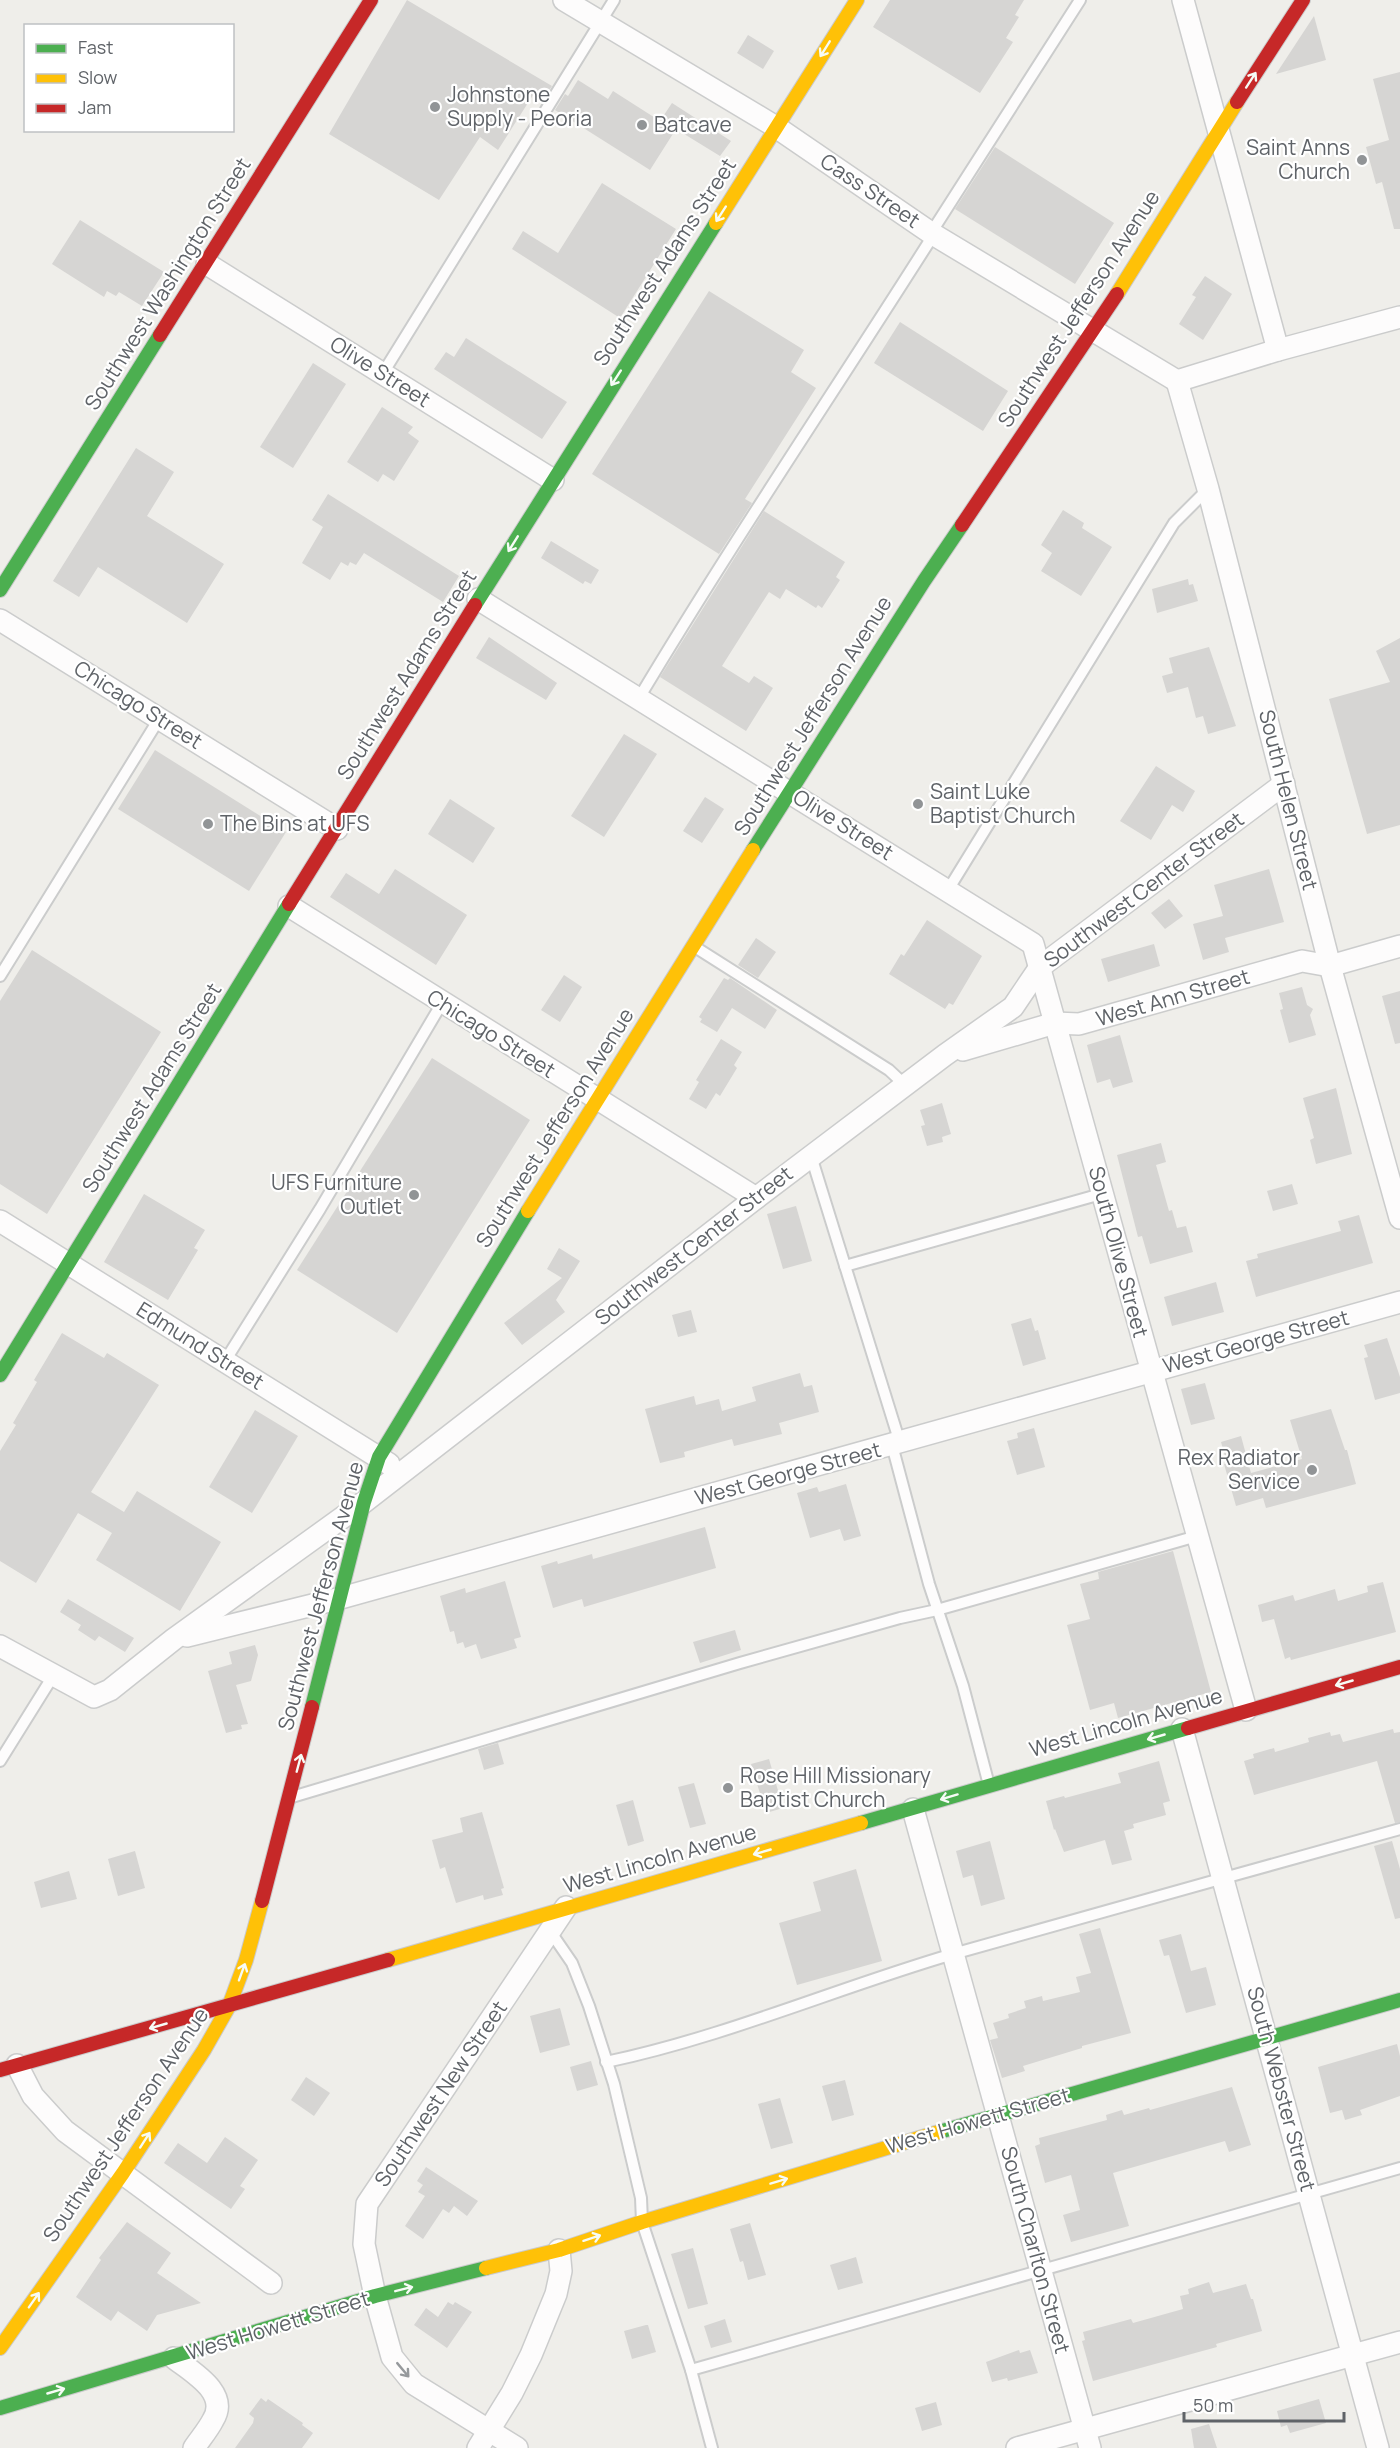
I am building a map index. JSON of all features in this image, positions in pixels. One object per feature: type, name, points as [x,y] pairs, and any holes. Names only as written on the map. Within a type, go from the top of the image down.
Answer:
[{"type":"main road","name":"Southwest Washington Street","points":[[0,590],[371,0]]},
{"type":"main road","name":"Southwest Adams Street","points":[[0,1376],[67,1263],[478,599],[857,0]]},
{"type":"main road","name":"Southwest Jefferson Avenue","points":[[0,2348],[123,2174],[230,2006],[246,1960],[364,1502],[379,1457],[596,1099],[924,580],[1094,331],[1219,129],[1303,0]]},
{"type":"main road","name":"West Lincoln Avenue","points":[[9,2068],[1400,1667]]},
{"type":"main road","name":"West Howett Street","points":[[0,2408],[174,2358],[375,2296],[559,2250],[642,2222],[998,2114],[1400,2000]]},
{"type":"street","name":"Cass Street","points":[[564,0],[776,128],[932,233],[1178,381]]},
{"type":"street","points":[[1183,0],[1278,350]]},
{"type":"street","name":"Olive Street","points":[[207,264],[553,480]]},
{"type":"street","points":[[1178,381],[1278,350],[1400,317]]},
{"type":"street","name":"South Helen Street","points":[[1178,381],[1208,489],[1330,966],[1397,1194],[1400,1218]]},
{"type":"street","name":"Olive Street","points":[[478,599],[1033,944],[1040,967]]},
{"type":"street","name":"Chicago Street","points":[[0,620],[337,829]]},
{"type":"street","name":"Southwest Center Street","points":[[53,1676],[94,1697],[110,1690],[174,1640],[364,1502],[811,1156],[1013,1007],[1040,967],[1284,784]]},
{"type":"street","name":"Chicago Street","points":[[289,906],[756,1198]]},
{"type":"street","name":"West Ann Street","points":[[945,1055],[1054,1023],[1079,1024],[1302,961],[1330,966],[1400,946]]},
{"type":"street","name":"South Olive Street","points":[[1040,967],[1150,1371],[1246,1710]]},
{"type":"street","name":"Edmund Street","points":[[0,1221],[400,1472]]},
{"type":"street","name":"West George Street","points":[[174,1640],[341,1598],[1400,1302]]},
{"type":"street","points":[[0,1646],[53,1676]]},
{"type":"street","name":"South Webster Street","points":[[1182,1729],[1378,2448]]},
{"type":"street","name":"South Charlton Street","points":[[913,1809],[1087,2439]]},
{"type":"street","name":"Southwest New Street","points":[[517,2448],[414,2384],[392,2357],[375,2296],[364,2244],[367,2204],[567,1907]]},
{"type":"street","points":[[9,2068],[56,2122],[271,2283]]},
{"type":"street","points":[[478,2448],[531,2355],[556,2294],[561,2271],[559,2250]]},
{"type":"street","points":[[1017,2448],[1087,2439],[1400,2342]]},
{"type":"street","points":[[174,2358],[213,2389],[217,2408],[215,2418],[194,2448]]},
{"type":"lane","points":[[383,373],[614,0]]},
{"type":"lane","points":[[639,698],[709,582],[819,415],[1080,0]]},
{"type":"lane","points":[[948,890],[1174,523],[1208,489]]},
{"type":"lane","points":[[0,976],[159,719]]},
{"type":"lane","points":[[694,945],[889,1070],[905,1085]]},
{"type":"lane","points":[[225,1361],[320,1209],[441,1003]]},
{"type":"lane","points":[[811,1156],[896,1444],[937,1610],[963,1686],[989,1785]]},
{"type":"lane","points":[[845,1266],[1101,1194]]},
{"type":"lane","points":[[289,1797],[740,1663],[1197,1536]]},
{"type":"lane","points":[[0,1761],[53,1676]]},
{"type":"lane","points":[[606,2061],[659,2051],[724,2031],[953,1954],[1400,1830]]},
{"type":"lane","points":[[550,1931],[572,1963],[606,2061],[641,2198],[642,2222],[692,2370],[712,2448]]},
{"type":"lane","points":[[692,2370],[1400,2168]]},
{"type":"building","name":"Johnstone Supply - Peoria","points":[[407,0],[552,86],[542,101],[533,95],[498,150],[480,137],[439,200],[329,134]]},
{"type":"building","points":[[890,0],[1024,0],[1015,15],[1019,17],[1006,38],[1013,42],[980,93],[873,27]]},
{"type":"building","points":[[1314,16],[1326,60],[1276,74]]},
{"type":"building","points":[[748,35],[774,51],[763,69],[737,53]]},
{"type":"building","points":[[1400,72],[1400,229],[1394,229],[1382,182],[1376,184],[1366,147],[1389,140],[1373,79]]},
{"type":"building","name":"Batcave","points":[[578,80],[608,99],[613,91],[660,121],[672,103],[731,141],[720,156],[676,129],[650,170],[555,110]]},
{"type":"building","points":[[995,147],[1114,223],[1075,284],[955,209]]},
{"type":"building","points":[[602,183],[676,229],[620,318],[512,249],[523,231],[558,253]]},
{"type":"building","points":[[80,220],[164,272],[142,306],[119,292],[116,296],[107,291],[104,297],[52,264]]},
{"type":"building","points":[[1205,276],[1232,294],[1203,340],[1179,324],[1196,297],[1192,295]]},
{"type":"building","points":[[709,291],[804,350],[791,372],[816,388],[745,499],[752,503],[719,554],[592,474]]},
{"type":"building","points":[[900,322],[1008,391],[983,431],[874,363]]},
{"type":"building","points":[[466,338],[567,402],[542,439],[434,369],[446,352],[454,357]]},
{"type":"building","points":[[313,363],[346,384],[293,468],[260,447]]},
{"type":"building","points":[[382,407],[413,427],[408,433],[419,441],[394,481],[383,474],[378,482],[347,462]]},
{"type":"building","points":[[136,448],[174,472],[147,516],[224,564],[187,623],[98,567],[79,597],[53,581]]},
{"type":"building","points":[[328,494],[459,576],[443,602],[364,553],[356,565],[350,562],[348,566],[341,562],[330,580],[302,563],[323,527],[312,520]]},
{"type":"building","points":[[1063,510],[1084,523],[1082,528],[1112,547],[1081,596],[1041,571],[1052,553],[1041,545]]},
{"type":"building","points":[[764,511],[845,562],[836,577],[840,580],[822,608],[818,605],[816,608],[786,589],[780,599],[769,592],[722,666],[749,683],[754,676],[773,688],[746,731],[660,677]]},
{"type":"building","points":[[551,541],[599,570],[591,584],[585,581],[583,584],[541,558]]},
{"type":"building","points":[[1188,579],[1189,585],[1193,584],[1198,601],[1157,613],[1152,589]]},
{"type":"building","points":[[489,637],[557,683],[546,700],[476,658]]},
{"type":"building","points":[[1400,638],[1400,825],[1367,834],[1329,699],[1390,682],[1376,651]]},
{"type":"building","points":[[1209,647],[1236,726],[1208,734],[1203,716],[1196,718],[1188,687],[1167,693],[1162,676],[1173,673],[1169,658]]},
{"type":"building","points":[[624,734],[657,754],[604,837],[571,816]]},
{"type":"building","name":"The Bins at UFS","points":[[155,750],[286,832],[249,891],[118,809]]},
{"type":"building","points":[[1156,766],[1195,791],[1183,812],[1172,805],[1151,840],[1120,821]]},
{"type":"building","points":[[705,797],[724,809],[702,843],[683,831]]},
{"type":"building","points":[[450,799],[495,828],[473,863],[428,834]]},
{"type":"building","points":[[395,869],[467,915],[436,965],[330,897],[346,873],[379,894]]},
{"type":"building","points":[[1269,869],[1284,922],[1225,938],[1229,952],[1203,960],[1193,924],[1223,916],[1214,885]]},
{"type":"building","points":[[1169,899],[1183,916],[1165,929],[1151,913]]},
{"type":"building","points":[[927,920],[982,956],[953,1005],[949,1003],[945,1009],[889,974],[901,954],[904,956]]},
{"type":"building","points":[[756,938],[776,952],[758,978],[738,965]]},
{"type":"building","points":[[1154,944],[1160,966],[1108,982],[1101,959]]},
{"type":"building","points":[[32,950],[161,1032],[47,1214],[0,1184],[0,1001]]},
{"type":"building","points":[[564,975],[582,987],[560,1022],[541,1010]]},
{"type":"building","points":[[724,978],[728,980],[730,978],[777,1010],[765,1029],[732,1008],[717,1032],[700,1022],[702,1019],[699,1017]]},
{"type":"building","points":[[1302,987],[1307,1005],[1313,1009],[1310,1015],[1316,1035],[1289,1043],[1280,1010],[1283,1009],[1279,993]]},
{"type":"building","points":[[1400,991],[1400,1043],[1395,1044],[1382,996]]},
{"type":"building","points":[[1120,1035],[1133,1082],[1113,1088],[1110,1079],[1097,1083],[1087,1045]]},
{"type":"building","points":[[721,1039],[742,1052],[734,1065],[737,1068],[720,1096],[716,1093],[706,1109],[689,1099],[699,1082],[696,1080]]},
{"type":"building","name":"UFS Furniture Outlet","points":[[432,1058],[530,1120],[397,1333],[297,1270]]},
{"type":"building","points":[[1336,1088],[1352,1154],[1316,1164],[1310,1140],[1314,1138],[1303,1098]]},
{"type":"building","points":[[942,1103],[951,1134],[942,1137],[943,1142],[927,1146],[921,1126],[925,1125],[920,1110]]},
{"type":"building","points":[[1161,1143],[1166,1162],[1156,1165],[1169,1211],[1172,1210],[1177,1228],[1186,1226],[1193,1252],[1150,1264],[1142,1236],[1138,1237],[1117,1155]]},
{"type":"building","points":[[1292,1184],[1298,1204],[1273,1211],[1267,1191]]},
{"type":"building","points":[[144,1194],[205,1230],[194,1248],[198,1250],[168,1300],[104,1262]]},
{"type":"building","points":[[796,1206],[812,1261],[783,1269],[767,1214]]},
{"type":"building","points":[[1359,1215],[1373,1263],[1256,1297],[1246,1261],[1258,1258],[1257,1254],[1341,1231],[1338,1221]]},
{"type":"building","points":[[559,1248],[580,1261],[556,1300],[565,1312],[522,1345],[504,1323],[562,1278],[547,1269]]},
{"type":"building","points":[[1216,1282],[1224,1312],[1172,1326],[1164,1297]]},
{"type":"building","points":[[691,1310],[697,1332],[678,1337],[672,1315]]},
{"type":"building","points":[[1031,1318],[1035,1331],[1038,1330],[1046,1359],[1023,1366],[1011,1324]]},
{"type":"building","points":[[62,1333],[104,1358],[107,1353],[159,1385],[91,1492],[124,1512],[137,1491],[221,1542],[180,1611],[96,1560],[112,1533],[78,1513],[36,1583],[0,1561],[0,1451],[16,1425],[13,1423],[37,1382],[34,1380]]},
{"type":"building","points":[[1387,1338],[1400,1377],[1400,1393],[1375,1400],[1364,1358],[1368,1357],[1364,1345]]},
{"type":"building","points":[[800,1373],[804,1387],[812,1385],[819,1412],[779,1423],[782,1434],[734,1446],[732,1439],[684,1452],[685,1457],[660,1463],[645,1409],[694,1396],[696,1405],[719,1399],[722,1411],[756,1401],[752,1387]]},
{"type":"building","points":[[1205,1383],[1215,1419],[1191,1425],[1181,1389]]},
{"type":"building","points":[[1331,1409],[1345,1450],[1347,1450],[1356,1484],[1266,1508],[1263,1498],[1236,1506],[1224,1464],[1227,1463],[1221,1442],[1241,1436],[1251,1473],[1302,1459],[1290,1420]]},
{"type":"building","points":[[255,1410],[298,1436],[252,1513],[209,1487]]},
{"type":"building","points":[[1034,1428],[1045,1467],[1017,1475],[1007,1441],[1018,1438],[1017,1433]]},
{"type":"building","points":[[846,1484],[861,1536],[844,1541],[840,1529],[810,1538],[797,1493],[817,1487],[819,1492]]},
{"type":"building","points":[[705,1527],[716,1568],[584,1607],[582,1599],[553,1608],[541,1566],[557,1561],[558,1564],[592,1554],[593,1559]]},
{"type":"building","points":[[1173,1551],[1211,1692],[1118,1718],[1114,1703],[1090,1710],[1067,1625],[1090,1619],[1080,1584],[1099,1579],[1098,1572]]},
{"type":"building","points":[[505,1581],[521,1637],[514,1639],[517,1648],[481,1659],[476,1644],[465,1648],[463,1642],[457,1644],[454,1631],[450,1632],[440,1596],[465,1588],[466,1593]]},
{"type":"building","points":[[1383,1582],[1396,1632],[1291,1660],[1290,1657],[1285,1659],[1274,1619],[1262,1622],[1258,1605],[1293,1595],[1295,1601],[1335,1589],[1338,1601],[1368,1592],[1367,1586]]},
{"type":"building","points":[[68,1599],[134,1638],[125,1652],[99,1636],[95,1641],[78,1630],[81,1625],[60,1612]]},
{"type":"building","points":[[735,1630],[741,1650],[700,1663],[693,1642]]},
{"type":"building","points":[[255,1645],[258,1655],[251,1681],[236,1685],[248,1724],[241,1725],[242,1729],[226,1733],[208,1671],[232,1664],[229,1652]]},
{"type":"building","points":[[1393,1729],[1394,1733],[1400,1732],[1400,1822],[1395,1823],[1377,1761],[1254,1795],[1244,1761],[1254,1758],[1253,1754],[1274,1748],[1275,1752],[1309,1742],[1308,1738],[1330,1732],[1331,1736],[1340,1734],[1343,1742]]},
{"type":"building","points":[[498,1743],[504,1764],[484,1770],[478,1749]]},
{"type":"building","points":[[769,1759],[783,1808],[766,1813],[751,1764]]},
{"type":"building","points":[[1159,1761],[1170,1801],[1163,1803],[1166,1815],[1133,1824],[1134,1828],[1124,1831],[1132,1860],[1112,1865],[1105,1840],[1064,1852],[1054,1830],[1046,1801],[1121,1783],[1118,1773]]},
{"type":"building","points":[[694,1783],[706,1824],[690,1828],[678,1787]]},
{"type":"building","points":[[633,1800],[644,1841],[628,1846],[616,1805]]},
{"type":"building","points":[[482,1812],[504,1888],[501,1889],[503,1895],[484,1900],[483,1895],[456,1903],[445,1867],[440,1869],[432,1840],[463,1832],[460,1818]]},
{"type":"building","points":[[990,1841],[1005,1899],[981,1906],[973,1875],[963,1878],[956,1851]]},
{"type":"building","points":[[1392,1841],[1400,1869],[1400,1918],[1395,1919],[1374,1846]]},
{"type":"building","points":[[135,1851],[145,1888],[118,1896],[108,1859]]},
{"type":"building","points":[[856,1869],[882,1961],[797,1985],[779,1923],[821,1911],[813,1882]]},
{"type":"building","points":[[69,1871],[77,1899],[41,1908],[34,1882]]},
{"type":"building","points":[[1100,1928],[1131,2033],[1082,2046],[1082,2048],[1023,2066],[1025,2071],[1002,2078],[990,2040],[998,2038],[993,2023],[1009,2018],[1008,2014],[1026,2008],[1024,2001],[1042,1996],[1043,2001],[1080,1992],[1076,1977],[1091,1973],[1079,1934]]},
{"type":"building","points":[[1181,1934],[1191,1971],[1206,1967],[1216,2005],[1186,2013],[1169,1955],[1164,1956],[1159,1940]]},
{"type":"building","points":[[560,2008],[570,2045],[540,2053],[530,2016]]},
{"type":"building","points":[[1397,2044],[1400,2056],[1400,2096],[1360,2110],[1362,2115],[1345,2120],[1342,2110],[1330,2113],[1318,2067]]},
{"type":"building","points":[[591,2061],[598,2085],[577,2091],[570,2067]]},
{"type":"building","points":[[306,2077],[330,2093],[314,2116],[291,2100]]},
{"type":"building","points":[[845,2080],[854,2115],[832,2121],[822,2086]]},
{"type":"building","points":[[1232,2087],[1251,2145],[1229,2152],[1225,2141],[1113,2173],[1129,2226],[1071,2242],[1063,2215],[1080,2210],[1071,2175],[1045,2183],[1035,2146],[1040,2144],[1039,2138],[1107,2120],[1106,2115],[1122,2110],[1124,2115],[1149,2108],[1150,2110]]},
{"type":"building","points":[[780,2098],[793,2143],[771,2149],[758,2104]]},
{"type":"building","points":[[225,2137],[258,2160],[240,2186],[245,2189],[231,2209],[164,2163],[178,2143],[207,2163]]},
{"type":"building","points":[[426,2167],[478,2201],[467,2216],[454,2206],[449,2213],[443,2209],[423,2239],[405,2226],[425,2196],[418,2192],[423,2185],[417,2181]]},
{"type":"building","points":[[127,2222],[171,2253],[157,2273],[201,2303],[157,2315],[147,2331],[118,2311],[111,2321],[76,2297],[101,2260],[99,2258]]},
{"type":"building","points":[[750,2223],[766,2275],[748,2280],[730,2229]]},
{"type":"building","points":[[693,2248],[708,2304],[688,2309],[671,2254]]},
{"type":"building","points":[[856,2257],[863,2283],[838,2290],[830,2265]]},
{"type":"building","points":[[1209,2282],[1213,2293],[1246,2284],[1262,2331],[1216,2344],[1217,2347],[1093,2381],[1082,2341],[1085,2340],[1083,2332],[1131,2319],[1133,2323],[1183,2309],[1180,2296],[1189,2294],[1188,2289]]},
{"type":"building","points":[[448,2302],[453,2305],[455,2302],[472,2312],[447,2348],[414,2325],[426,2308],[438,2317]]},
{"type":"building","points":[[725,2319],[732,2342],[711,2348],[704,2326]]},
{"type":"building","points":[[648,2325],[656,2352],[632,2359],[624,2331]]},
{"type":"building","points":[[1019,2350],[1020,2353],[1030,2350],[1038,2373],[1008,2381],[1007,2378],[992,2382],[986,2362]]},
{"type":"building","points":[[261,2398],[266,2402],[268,2399],[303,2423],[302,2425],[313,2433],[302,2448],[235,2448],[253,2423],[254,2418],[249,2414]]},
{"type":"building","points":[[1319,2399],[1326,2423],[1290,2433],[1287,2425],[1281,2427],[1277,2411]]},
{"type":"building","points":[[936,2402],[942,2425],[922,2431],[915,2408]]},
{"type":"building","points":[[1209,2424],[1217,2448],[1194,2448],[1191,2429]]},
{"type":"traffic: fast","points":[[475,605],[716,223]]},
{"type":"traffic: fast","points":[[0,590],[160,335]]},
{"type":"traffic: fast","points":[[753,850],[962,525]]},
{"type":"traffic: fast","points":[[0,1375],[289,904]]},
{"type":"traffic: fast","points":[[312,1707],[364,1502],[379,1457],[528,1211]]},
{"type":"traffic: fast","points":[[861,1823],[1188,1728]]},
{"type":"traffic: fast","points":[[939,2132],[1400,2000]]},
{"type":"traffic: fast","points":[[0,2408],[375,2296],[486,2268]]},
{"type":"traffic: slow","points":[[716,223],[857,0]]},
{"type":"traffic: slow","points":[[1117,294],[1237,102]]},
{"type":"traffic: slow","points":[[528,1211],[753,850]]},
{"type":"traffic: slow","points":[[388,1960],[861,1823]]},
{"type":"traffic: slow","points":[[0,2348],[123,2173],[204,2050],[229,2006],[246,1960],[262,1901]]},
{"type":"traffic: slow","points":[[486,2268],[559,2250],[642,2222],[939,2132]]},
{"type":"traffic: jam","points":[[160,335],[371,0]]},
{"type":"traffic: jam","points":[[1237,102],[1303,0]]},
{"type":"traffic: jam","points":[[962,525],[1117,294]]},
{"type":"traffic: jam","points":[[289,904],[475,605]]},
{"type":"traffic: jam","points":[[1188,1728],[1400,1667]]},
{"type":"traffic: jam","points":[[262,1901],[312,1707]]},
{"type":"traffic: jam","points":[[0,2070],[388,1960]]},
{"type":"place","name":"Johnstone Supply - Peoria","points":[[435,107]]},
{"type":"place","name":"Batcave","points":[[642,125]]},
{"type":"place","name":"Saint Anns Church","points":[[1362,160]]},
{"type":"place","name":"Saint Luke Baptist Church","points":[[918,804]]},
{"type":"place","name":"The Bins at UFS","points":[[208,824]]},
{"type":"place","name":"UFS Furniture Outlet","points":[[414,1195]]},
{"type":"place","name":"Rex Radiator Service","points":[[1312,1470]]},
{"type":"place","name":"Rose Hill Missionary Baptist Church","points":[[728,1788]]}]
